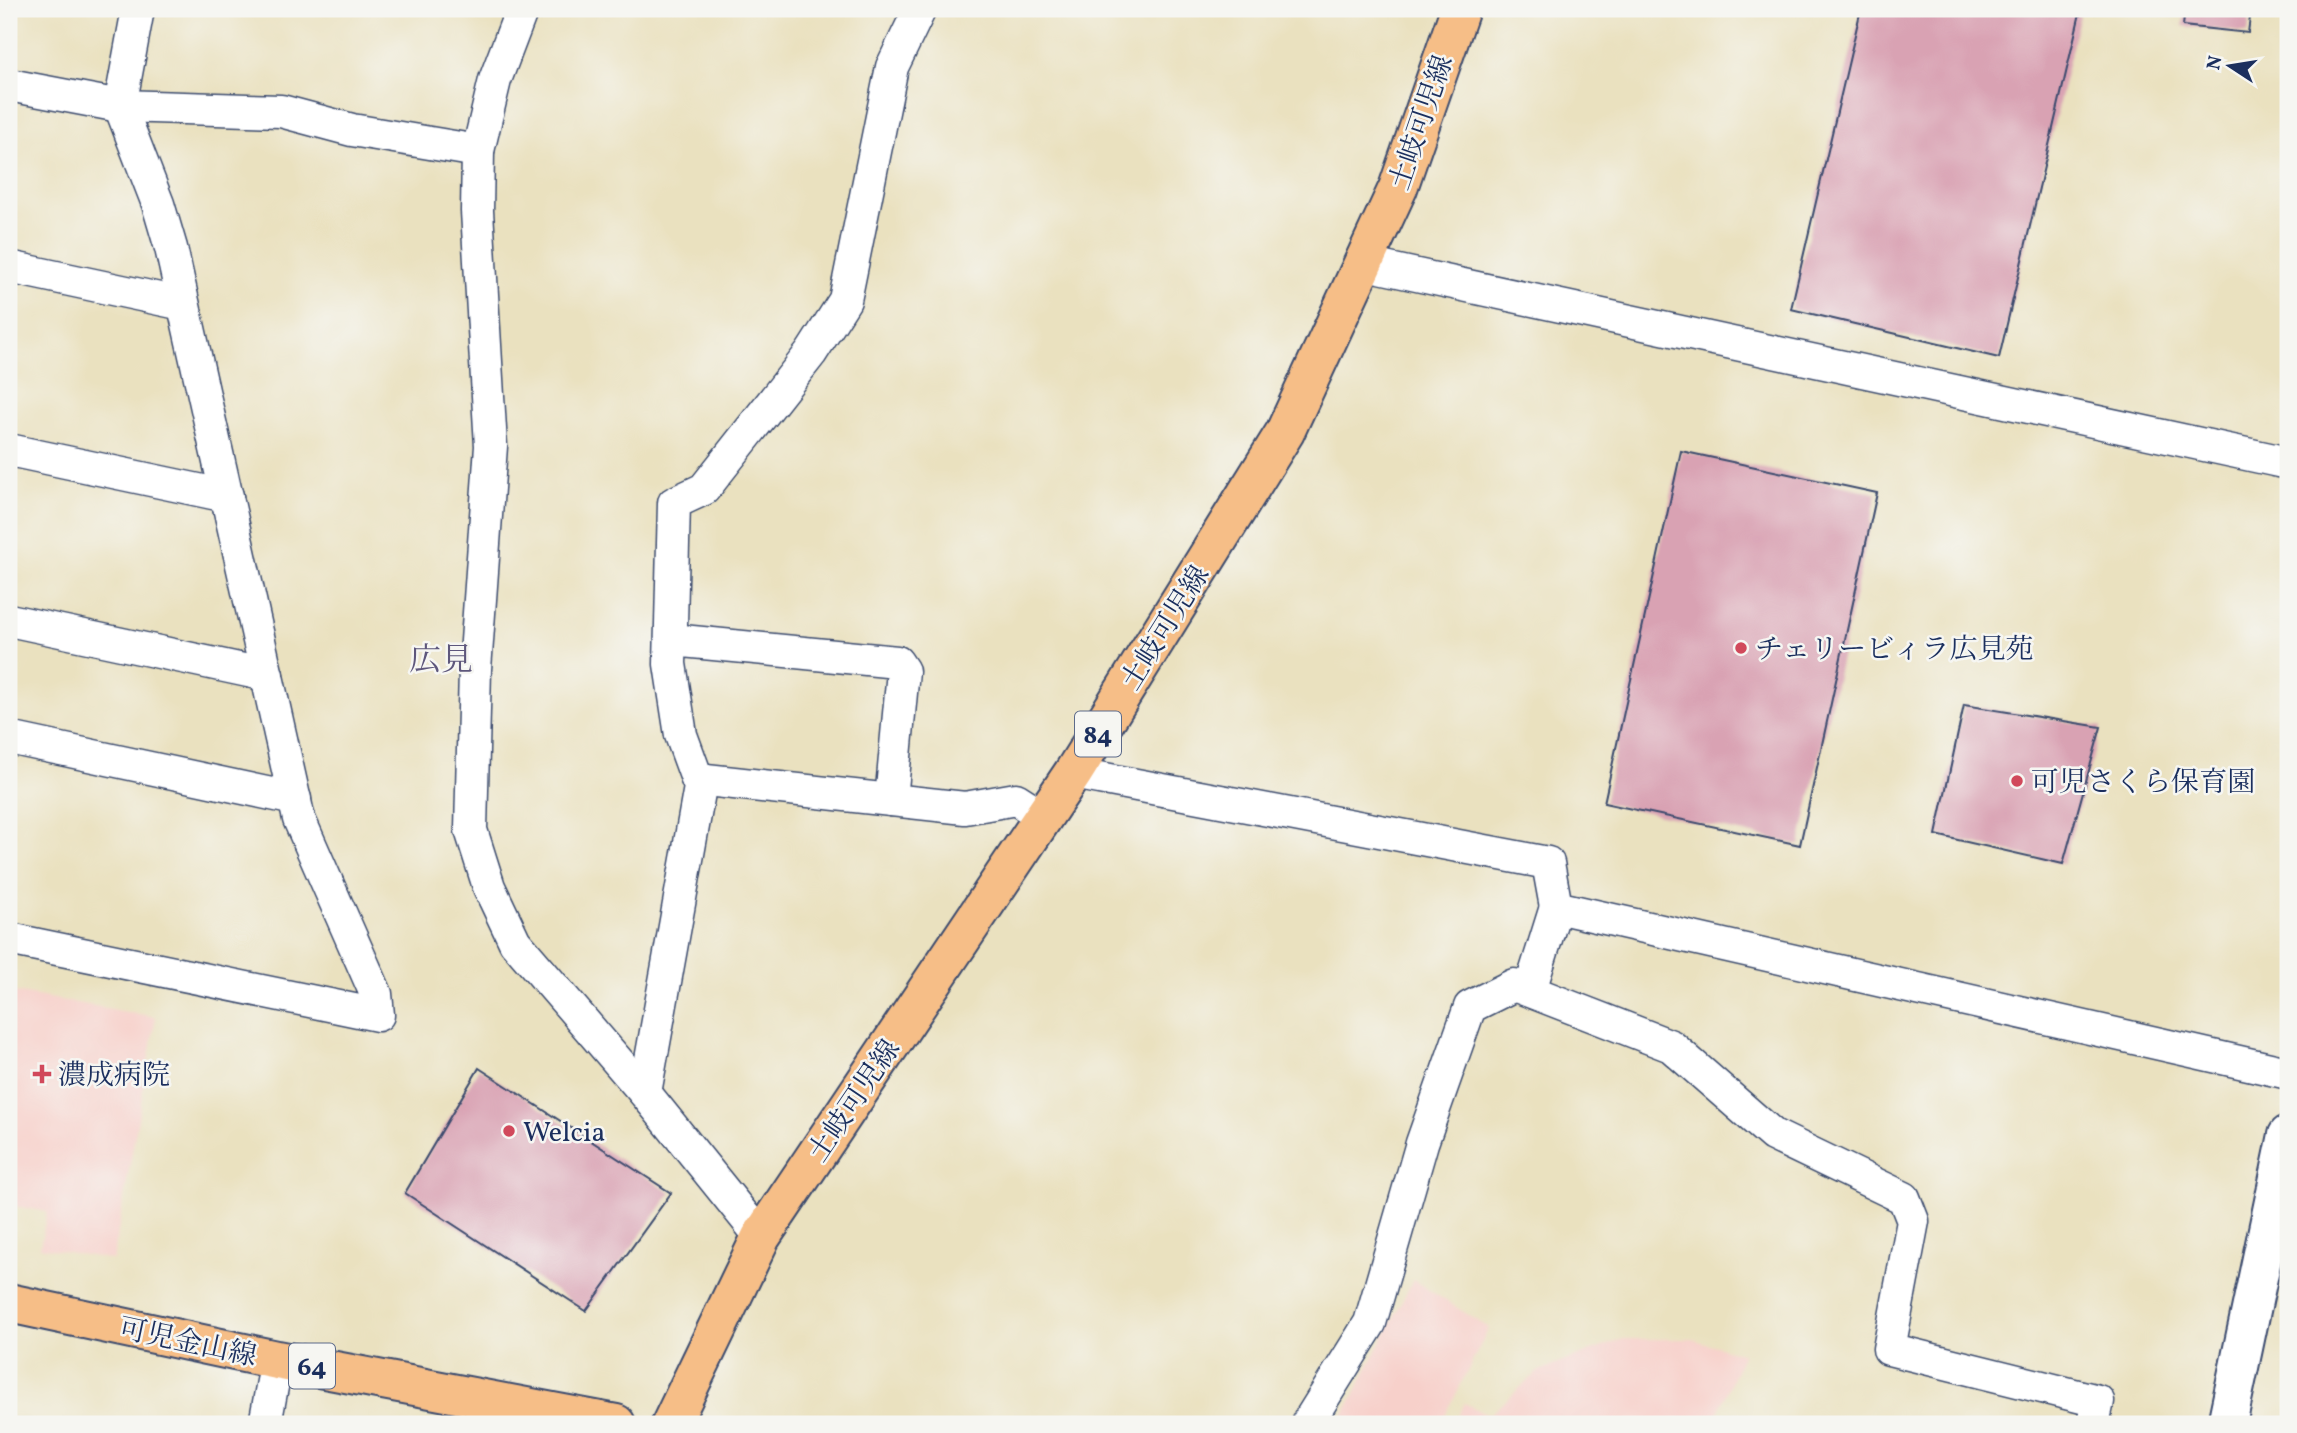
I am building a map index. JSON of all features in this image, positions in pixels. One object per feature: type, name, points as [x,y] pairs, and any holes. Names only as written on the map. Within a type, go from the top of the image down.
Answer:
[{"type":"main road","name":"土岐可児線","points":[[671,1424],[761,1237],[1073,773],[1285,432],[1366,264],[1398,188],[1460,9]]},
{"type":"main road","name":"可児金山線","points":[[9,1303],[277,1360],[616,1424]]},
{"type":"street","points":[[9,939],[378,1015],[376,995],[299,819],[158,204],[120,106],[138,9]]},
{"type":"street","points":[[522,9],[495,80],[478,151],[477,211],[491,446],[475,669],[471,830],[489,887],[514,942],[645,1093],[761,1237]]},
{"type":"street","points":[[645,1093],[700,787],[681,735],[670,664],[674,503],[704,489],[811,353],[845,300],[892,66],[920,9]]},
{"type":"street","points":[[9,85],[120,106],[281,111],[352,130],[478,151]]},
{"type":"street","points":[[1366,264],[2288,463]]},
{"type":"street","points":[[9,267],[183,304]]},
{"type":"street","points":[[9,450],[227,496]]},
{"type":"street","points":[[9,620],[267,675]]},
{"type":"street","points":[[672,640],[897,662],[903,671],[891,800]]},
{"type":"street","points":[[9,738],[295,799]]},
{"type":"street","points":[[1073,773],[1548,863],[1556,907],[1530,990]]},
{"type":"street","points":[[696,779],[965,808],[1016,799],[1044,817]]},
{"type":"street","points":[[1556,907],[2288,1073]]},
{"type":"street","points":[[1307,1424],[1370,1323],[1422,1143],[1470,1007],[1514,985],[1671,1046],[1773,1135],[1904,1198],[1913,1221],[1889,1349],[2098,1401],[2093,1424]]},
{"type":"street","points":[[2227,1424],[2288,1136]]},
{"type":"street","points":[[265,1424],[277,1360]]},
{"type":"shaded area","points":[[9,991],[156,1017],[113,1260],[40,1247],[47,1212],[9,1205]]},
{"type":"shaded area","points":[[1413,1280],[1489,1328],[1441,1424],[1339,1424]]},
{"type":"shaded area","points":[[1623,1339],[1692,1339],[1743,1354],[1713,1424],[1454,1424],[1464,1403],[1489,1415],[1539,1371]]},
{"type":"building","points":[[1861,9],[2081,9],[1999,358],[1791,309]]},
{"type":"building","points":[[2185,9],[2251,9],[2248,33],[2183,26]]},
{"type":"building","name":"チェリービィラ広見苑","points":[[1681,451],[1877,493],[1800,845],[1604,803]]},
{"type":"building","name":"可児さくら保育園","points":[[1964,705],[2101,727],[2063,864],[1936,835]]},
{"type":"building","name":"Welcia","points":[[479,1068],[671,1193],[586,1311],[405,1193]]},
{"type":"place","name":"チェリービィラ広見苑","points":[[1741,648]]},
{"type":"place","name":"可児さくら保育園","points":[[2017,781]]},
{"type":"place","name":"濃成病院","points":[[42,1074]]},
{"type":"place","name":"Welcia","points":[[509,1131]]},
{"type":"district","name":"広見","points":[[441,659]]}]
